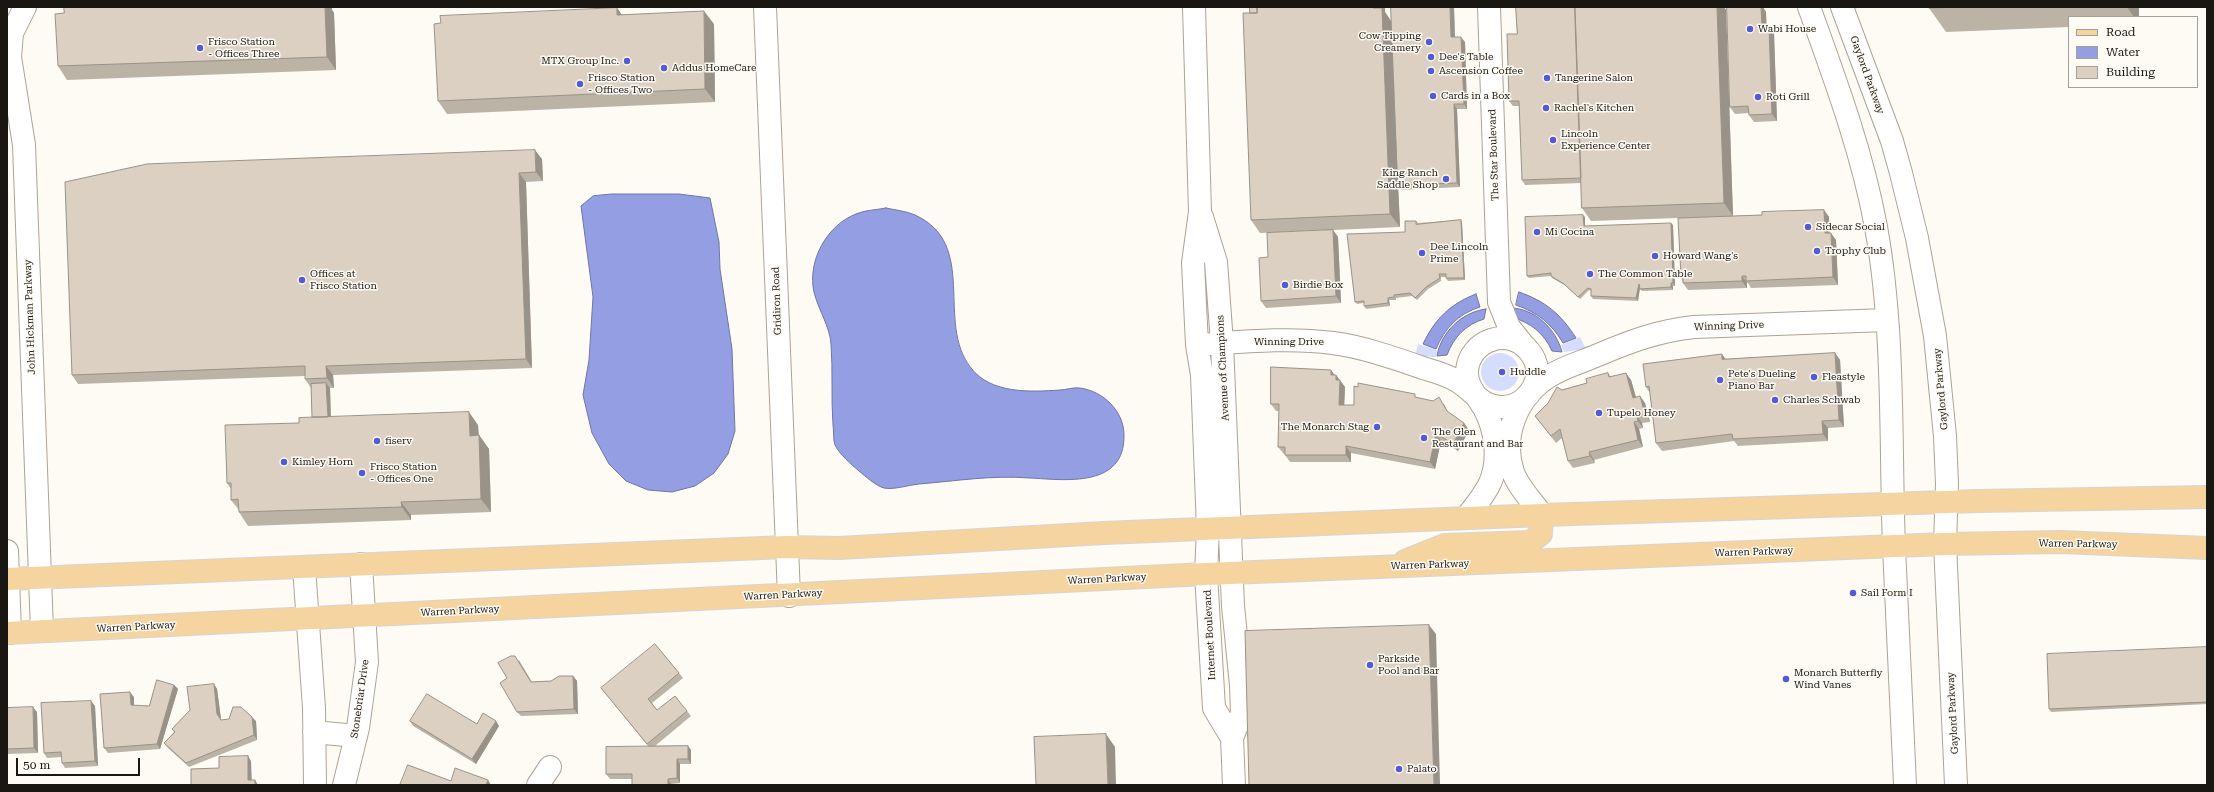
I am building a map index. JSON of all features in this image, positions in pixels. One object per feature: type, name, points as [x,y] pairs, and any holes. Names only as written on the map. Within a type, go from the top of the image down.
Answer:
[{"type":"main road","points":[[8,579],[787,547],[839,548],[1208,529],[1542,515],[1894,505],[1946,502],[2207,497]]},
{"type":"main road","points":[[1393,567],[1445,545],[1530,542],[1541,534],[1542,515]]},
{"type":"main road","name":"Warren Parkway","points":[[8,633],[790,596],[1206,574],[1945,544],[2061,542],[2207,548]]},
{"type":"street","name":"John Hickman Parkway","points":[[25,7],[12,33],[10,57],[24,146],[16,175],[42,631]]},
{"type":"street","name":"Gridiron Road","points":[[765,7],[790,596]]},
{"type":"street","name":"Avenue of Champions","points":[[1194,7],[1200,212],[1193,263],[1197,345],[1202,375],[1208,529]]},
{"type":"street","name":"The Star Boulevard","points":[[1477,348],[1490,330],[1499,302],[1489,7]]},
{"type":"street","points":[[1809,7],[1855,138],[1876,228],[1882,265],[1886,320],[1894,505],[1894,546],[1905,785]]},
{"type":"street","name":"Gaylord Parkway","points":[[1842,7],[1886,126],[1910,206],[1932,312],[1943,402],[1946,502],[1945,544],[1956,785]]},
{"type":"street","points":[[1855,138],[1886,126]]},
{"type":"street","name":"Avenue of Champions","points":[[1200,212],[1216,262],[1222,343],[1231,528]]},
{"type":"street","name":"The Star Boulevard","points":[[1499,302],[1509,327],[1525,346]]},
{"type":"street","name":"Winning Drive","points":[[1531,393],[1548,377],[1577,363],[1636,339],[1670,330],[1886,320]]},
{"type":"street","points":[[1542,515],[1514,474],[1502,442],[1469,386],[1467,375],[1468,363],[1477,348],[1488,340],[1501,338],[1513,340],[1545,357],[1577,363]]},
{"type":"street","name":"Winning Drive","points":[[1197,345],[1282,340],[1334,343],[1426,368],[1456,380],[1476,396]]},
{"type":"street","points":[[1466,518],[1490,482],[1502,442],[1510,431],[1515,416],[1536,383],[1537,371],[1535,360],[1525,346]]},
{"type":"street","name":"Winning Drive","points":[[1426,368],[1454,362],[1477,348]]},
{"type":"street","points":[[1476,396],[1491,406],[1504,408],[1516,405],[1531,393]]},
{"type":"street","name":"Internet Boulevard","points":[[1231,528],[1232,573],[1242,712],[1232,738],[1234,785]]},
{"type":"street","name":"Internet Boulevard","points":[[1208,529],[1206,574],[1214,708],[1232,738]]},
{"type":"street","points":[[7,551],[8,633]]},
{"type":"street","name":"Stonebriar Drive","points":[[344,785],[356,736],[367,662],[361,564]]},
{"type":"street","points":[[304,567],[314,732],[315,785]]},
{"type":"street","points":[[314,732],[356,736]]},
{"type":"street","points":[[538,785],[550,767]]},
{"type":"shaded area","points":[[1580,337],[1586,349],[1564,352],[1561,345]]},
{"type":"shaded area","points":[[1418,344],[1437,350],[1436,357],[1415,356]]},
{"type":"shaded area","points":[[1496,353],[1504,353],[1511,356],[1516,361],[1519,372],[1516,383],[1511,388],[1504,391],[1496,391],[1489,388],[1484,383],[1481,376],[1481,368],[1484,361],[1489,356]]},
{"type":"water","points":[[612,194],[679,194],[710,198],[719,242],[720,269],[732,349],[735,431],[728,454],[714,473],[695,486],[672,492],[648,490],[626,481],[609,464],[592,433],[583,395],[589,360],[593,297],[581,206],[593,196]]},
{"type":"water","points":[[886,208],[915,215],[934,228],[946,245],[951,264],[954,286],[956,329],[961,350],[971,368],[989,383],[1012,390],[1036,391],[1080,388],[1097,393],[1116,410],[1123,426],[1124,435],[1122,452],[1115,464],[1104,472],[1091,477],[1076,479],[1060,480],[1016,477],[988,478],[919,484],[897,488],[884,488],[871,481],[843,456],[837,449],[834,441],[831,344],[814,292],[814,268],[822,246],[828,235],[836,226],[859,213]]},
{"type":"water","points":[[1519,292],[1545,304],[1552,309],[1576,338],[1563,343],[1549,324],[1537,315],[1516,305]]},
{"type":"water","points":[[1476,294],[1480,307],[1465,314],[1453,323],[1448,328],[1436,349],[1423,344],[1433,327],[1444,313],[1458,303]]},
{"type":"water","points":[[1510,308],[1528,312],[1543,321],[1555,335],[1562,352],[1552,351],[1541,334],[1525,322],[1512,317]]},
{"type":"water","points":[[1486,309],[1484,319],[1461,332],[1447,355],[1437,356],[1443,339],[1454,325],[1469,314]]},
{"type":"building","name":"Frisco Station - Offices Three","points":[[64,7],[325,7],[327,57],[58,66],[55,14],[64,13]]},
{"type":"building","points":[[1250,7],[1257,7],[1257,13],[1250,13]]},
{"type":"building","points":[[1257,7],[1382,8],[1390,214],[1251,220],[1243,13],[1257,13]]},
{"type":"building","points":[[1391,7],[1450,7],[1451,37],[1461,37],[1464,104],[1454,104],[1457,183],[1398,185]]},
{"type":"building","points":[[1516,7],[1575,7],[1581,178],[1522,180],[1519,101],[1509,101],[1507,34],[1517,34]]},
{"type":"building","points":[[1575,7],[1717,7],[1724,203],[1582,208]]},
{"type":"building","points":[[1727,7],[1761,7],[1762,26],[1769,26],[1772,114],[1749,115],[1748,106],[1730,107]]},
{"type":"building","points":[[1929,7],[1963,7],[1929,8]]},
{"type":"building","name":"Frisco Station - Offices Two","points":[[617,8],[617,15],[704,11],[705,89],[438,101],[434,24],[441,23],[440,16]]},
{"type":"building","name":"Offices at Frisco Station","points":[[535,150],[536,172],[519,173],[526,359],[326,366],[327,378],[305,379],[305,366],[72,375],[65,182],[147,164]]},
{"type":"building","points":[[1824,210],[1825,233],[1831,233],[1833,277],[1746,281],[1746,276],[1742,276],[1742,281],[1683,283],[1683,278],[1681,278],[1678,218],[1762,215],[1762,212]]},
{"type":"building","points":[[1583,215],[1584,226],[1671,223],[1673,283],[1671,283],[1671,287],[1640,289],[1639,284],[1636,298],[1591,296],[1591,289],[1588,288],[1578,297],[1564,284],[1551,276],[1551,273],[1527,276],[1525,217]]},
{"type":"building","points":[[1461,220],[1464,278],[1446,278],[1446,274],[1439,274],[1440,278],[1426,287],[1415,298],[1410,293],[1394,295],[1394,297],[1388,298],[1388,303],[1364,306],[1364,301],[1355,302],[1347,234],[1405,232],[1405,221],[1416,221],[1416,224]]},
{"type":"building","points":[[1333,230],[1336,296],[1261,301],[1259,258],[1268,257],[1267,233]]},
{"type":"building","points":[[1835,353],[1839,420],[1822,421],[1823,434],[1733,439],[1732,434],[1656,443],[1649,386],[1646,387],[1643,364],[1722,354],[1722,359]]},
{"type":"building","points":[[1271,367],[1331,370],[1331,375],[1336,375],[1336,380],[1340,380],[1339,405],[1354,405],[1354,386],[1358,387],[1358,383],[1415,394],[1415,397],[1433,401],[1439,397],[1447,411],[1464,423],[1453,444],[1436,433],[1430,462],[1346,446],[1346,455],[1285,455],[1285,447],[1278,447],[1279,404],[1271,404]]},
{"type":"building","points":[[1608,373],[1609,377],[1626,373],[1633,398],[1640,396],[1645,414],[1637,416],[1638,421],[1634,422],[1638,440],[1589,452],[1590,456],[1568,461],[1560,429],[1551,436],[1535,416],[1548,403],[1557,387],[1562,390],[1587,383],[1586,379]]},
{"type":"building","points":[[326,383],[328,417],[312,417],[311,384]]},
{"type":"building","name":"Frisco Station - Offices One","points":[[469,412],[470,436],[479,435],[481,499],[401,502],[402,507],[239,512],[238,499],[231,500],[231,483],[227,483],[225,425],[299,423],[299,418]]},
{"type":"building","points":[[1429,625],[1434,785],[1249,785],[1245,631]]},
{"type":"building","points":[[655,644],[679,673],[648,699],[657,710],[675,696],[687,711],[647,744],[601,688]]},
{"type":"building","points":[[2207,647],[2207,702],[2049,709],[2047,654]]},
{"type":"building","points":[[511,656],[515,656],[531,682],[551,681],[559,676],[573,676],[574,709],[517,712],[500,683],[507,678],[498,663]]},
{"type":"building","points":[[157,680],[174,685],[157,744],[104,748],[100,694],[130,692],[131,705],[149,706]]},
{"type":"building","points":[[214,684],[217,714],[221,720],[229,719],[233,707],[241,707],[252,717],[254,735],[186,763],[164,743],[175,732],[172,729],[190,710],[187,687]]},
{"type":"building","points":[[427,694],[477,724],[483,713],[496,721],[472,759],[410,721]]},
{"type":"building","points":[[91,701],[95,761],[62,763],[61,752],[44,753],[41,703]]},
{"type":"building","points":[[33,707],[34,748],[7,749],[7,708]]},
{"type":"building","points":[[1106,734],[1108,785],[1036,785],[1034,737]]},
{"type":"building","points":[[688,746],[688,759],[677,759],[677,778],[668,779],[668,785],[632,785],[632,774],[606,774],[606,747]]},
{"type":"building","points":[[248,756],[248,780],[255,780],[255,785],[191,785],[191,769],[219,768],[219,757]]},
{"type":"building","points":[[408,765],[451,781],[455,768],[488,780],[486,785],[400,785]]},
{"type":"place","name":"Wabi House","points":[[1750,29]]},
{"type":"place","name":"Cow Tipping Creamery","points":[[1429,42]]},
{"type":"place","name":"Frisco Station - Offices Three","points":[[200,48]]},
{"type":"place","name":"Dee's Table","points":[[1431,57]]},
{"type":"place","name":"MTX Group Inc.","points":[[627,61]]},
{"type":"place","name":"Addus HomeCare","points":[[664,68]]},
{"type":"place","name":"Ascension Coffee","points":[[1431,71]]},
{"type":"place","name":"Tangerine Salon","points":[[1547,78]]},
{"type":"place","name":"Frisco Station - Offices Two","points":[[580,84]]},
{"type":"place","name":"Cards in a Box","points":[[1433,96]]},
{"type":"place","name":"Roti Grill","points":[[1758,97]]},
{"type":"place","name":"Rachel's Kitchen","points":[[1546,108]]},
{"type":"place","name":"Lincoln Experience Center","points":[[1553,140]]},
{"type":"place","name":"King Ranch Saddle Shop","points":[[1446,179]]},
{"type":"place","name":"Sidecar Social","points":[[1808,227]]},
{"type":"place","name":"Mi Cocina","points":[[1537,232]]},
{"type":"place","name":"Trophy Club","points":[[1817,251]]},
{"type":"place","name":"Dee Lincoln Prime","points":[[1422,253]]},
{"type":"place","name":"Howard Wang's","points":[[1655,256]]},
{"type":"place","name":"The Common Table","points":[[1590,274]]},
{"type":"place","name":"Offices at Frisco Station","points":[[302,280]]},
{"type":"place","name":"Birdie Box","points":[[1285,285]]},
{"type":"place","name":"Huddle","points":[[1502,372]]},
{"type":"place","name":"Fleastyle","points":[[1814,377]]},
{"type":"place","name":"Pete's Dueling Piano Bar","points":[[1720,380]]},
{"type":"place","name":"Charles Schwab","points":[[1775,400]]},
{"type":"place","name":"Tupelo Honey","points":[[1599,413]]},
{"type":"place","name":"The Monarch Stag","points":[[1377,427]]},
{"type":"place","name":"The Glen Restaurant and Bar","points":[[1424,438]]},
{"type":"place","name":"fiserv","points":[[377,441]]},
{"type":"place","name":"Kimley Horn","points":[[284,462]]},
{"type":"place","name":"Frisco Station - Offices One","points":[[362,473]]},
{"type":"place","name":"Sail Form I","points":[[1853,593]]},
{"type":"place","name":"Parkside Pool and Bar","points":[[1370,665]]},
{"type":"place","name":"Monarch Butterfly Wind Vanes","points":[[1786,679]]},
{"type":"place","name":"Palato","points":[[1399,769]]}]
